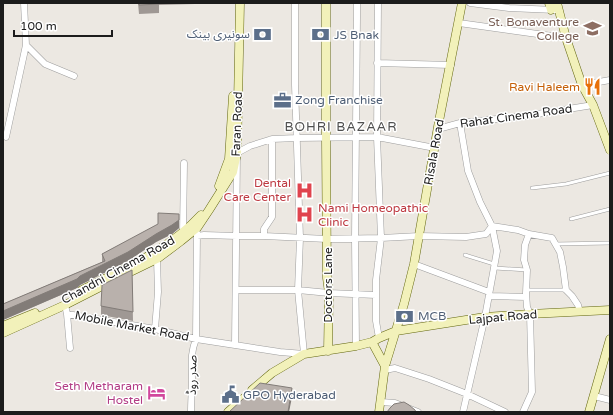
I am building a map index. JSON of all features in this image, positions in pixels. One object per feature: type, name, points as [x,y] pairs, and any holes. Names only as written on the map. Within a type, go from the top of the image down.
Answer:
[{"type":"street","points":[[6,137],[26,45],[24,3]]},
{"type":"street","name":"Chandni Cinema Road","points":[[3,326],[59,302],[159,250],[183,233],[201,215],[218,188],[229,159],[234,72],[235,3]]},
{"type":"street","name":"Faran Road","points":[[3,333],[65,305],[158,259],[181,241],[197,232],[233,172],[237,154],[240,3]]},
{"type":"street","points":[[228,412],[272,373],[304,354],[298,290],[300,238],[295,85],[295,3]]},
{"type":"street","name":"Doctors Lane","points":[[326,3],[327,278],[329,293],[328,351]]},
{"type":"street","points":[[356,346],[355,238],[357,3]]},
{"type":"street","points":[[378,3],[377,137],[381,238],[376,280],[375,340],[385,368],[395,368],[468,394],[496,410],[506,412]]},
{"type":"street","name":"Risala Road","points":[[380,412],[385,368],[414,264],[462,3]]},
{"type":"street","points":[[470,3],[509,8],[554,7],[582,85],[608,137],[610,150]]},
{"type":"street","points":[[459,23],[566,38]]},
{"type":"street","points":[[26,45],[46,64],[74,76]]},
{"type":"street","points":[[377,63],[451,65]]},
{"type":"street","points":[[582,85],[610,80]]},
{"type":"street","name":"Rahat Cinema Road","points":[[438,129],[460,123],[525,116],[593,105]]},
{"type":"street","points":[[460,123],[468,171],[480,202],[492,226],[497,251],[485,317],[463,412]]},
{"type":"street","points":[[235,345],[237,154],[250,146],[272,139],[356,136],[377,137],[435,148]]},
{"type":"street","points":[[264,236],[264,229],[272,217],[272,139]]},
{"type":"street","points":[[183,233],[184,163]]},
{"type":"street","points":[[492,226],[552,238],[560,252],[566,290],[578,305],[580,312]]},
{"type":"street","points":[[197,232],[204,235],[327,239],[419,236],[466,237],[486,234],[492,226]]},
{"type":"street","name":"صدر روڈ","points":[[191,412],[191,360],[192,349],[196,339],[197,232]]},
{"type":"street","points":[[523,412],[532,392],[530,314],[526,307],[527,270],[524,260],[525,245],[530,234]]},
{"type":"street","points":[[155,329],[158,292],[158,259]]},
{"type":"street","points":[[414,264],[489,294],[526,297]]},
{"type":"street","points":[[236,290],[298,290],[376,295]]},
{"type":"street","points":[[65,305],[70,348]]},
{"type":"street","name":"Lajpat Road","points":[[304,354],[356,346],[375,340],[396,330],[485,317],[610,310]]},
{"type":"street","name":"Mobile Market Road","points":[[67,314],[155,329],[196,339],[280,352],[304,354]]},
{"type":"street","points":[[590,412],[608,351],[610,338]]},
{"type":"street","points":[[594,396],[610,400]]},
{"type":"street","points":[[381,402],[395,403],[418,412]]},
{"type":"lane","points":[[532,188],[566,184],[610,173]]},
{"type":"lane","points":[[571,219],[610,209]]},
{"type":"lane","points":[[555,244],[610,243]]},
{"type":"lane","points":[[465,254],[494,266],[527,270]]},
{"type":"lane","points":[[526,290],[566,290]]},
{"type":"building","points":[[139,3],[159,3],[159,4],[139,5]]},
{"type":"building","points":[[158,213],[179,214],[179,220],[128,252],[80,276],[77,279],[3,311],[3,304],[105,261],[102,254],[158,224]]},
{"type":"building","points":[[132,270],[133,312],[101,306],[102,285]]},
{"type":"building","points":[[260,383],[292,388],[288,412],[229,412]]},
{"type":"building","points":[[404,402],[416,412],[387,412],[394,404]]},
{"type":"place","name":"St. Bonaventure College","points":[[592,29]]},
{"type":"place","name":"سونیری بینک","points":[[263,34]]},
{"type":"place","name":"JS Bnak","points":[[321,35]]},
{"type":"place","name":"Ravi Haleem","points":[[593,87]]},
{"type":"place","name":"Zong Franchise","points":[[282,100]]},
{"type":"place","name":"Dental Care Center","points":[[304,190]]},
{"type":"place","name":"Nami Homeopathic Clinic","points":[[305,215]]},
{"type":"place","name":"MCB","points":[[405,316]]},
{"type":"place","name":"Seth Metharam Hostel","points":[[156,393]]},
{"type":"place","name":"GPO Hyderabad","points":[[230,395]]},
{"type":"district","name":"BOHRI BAZAAR","points":[[341,127]]}]
